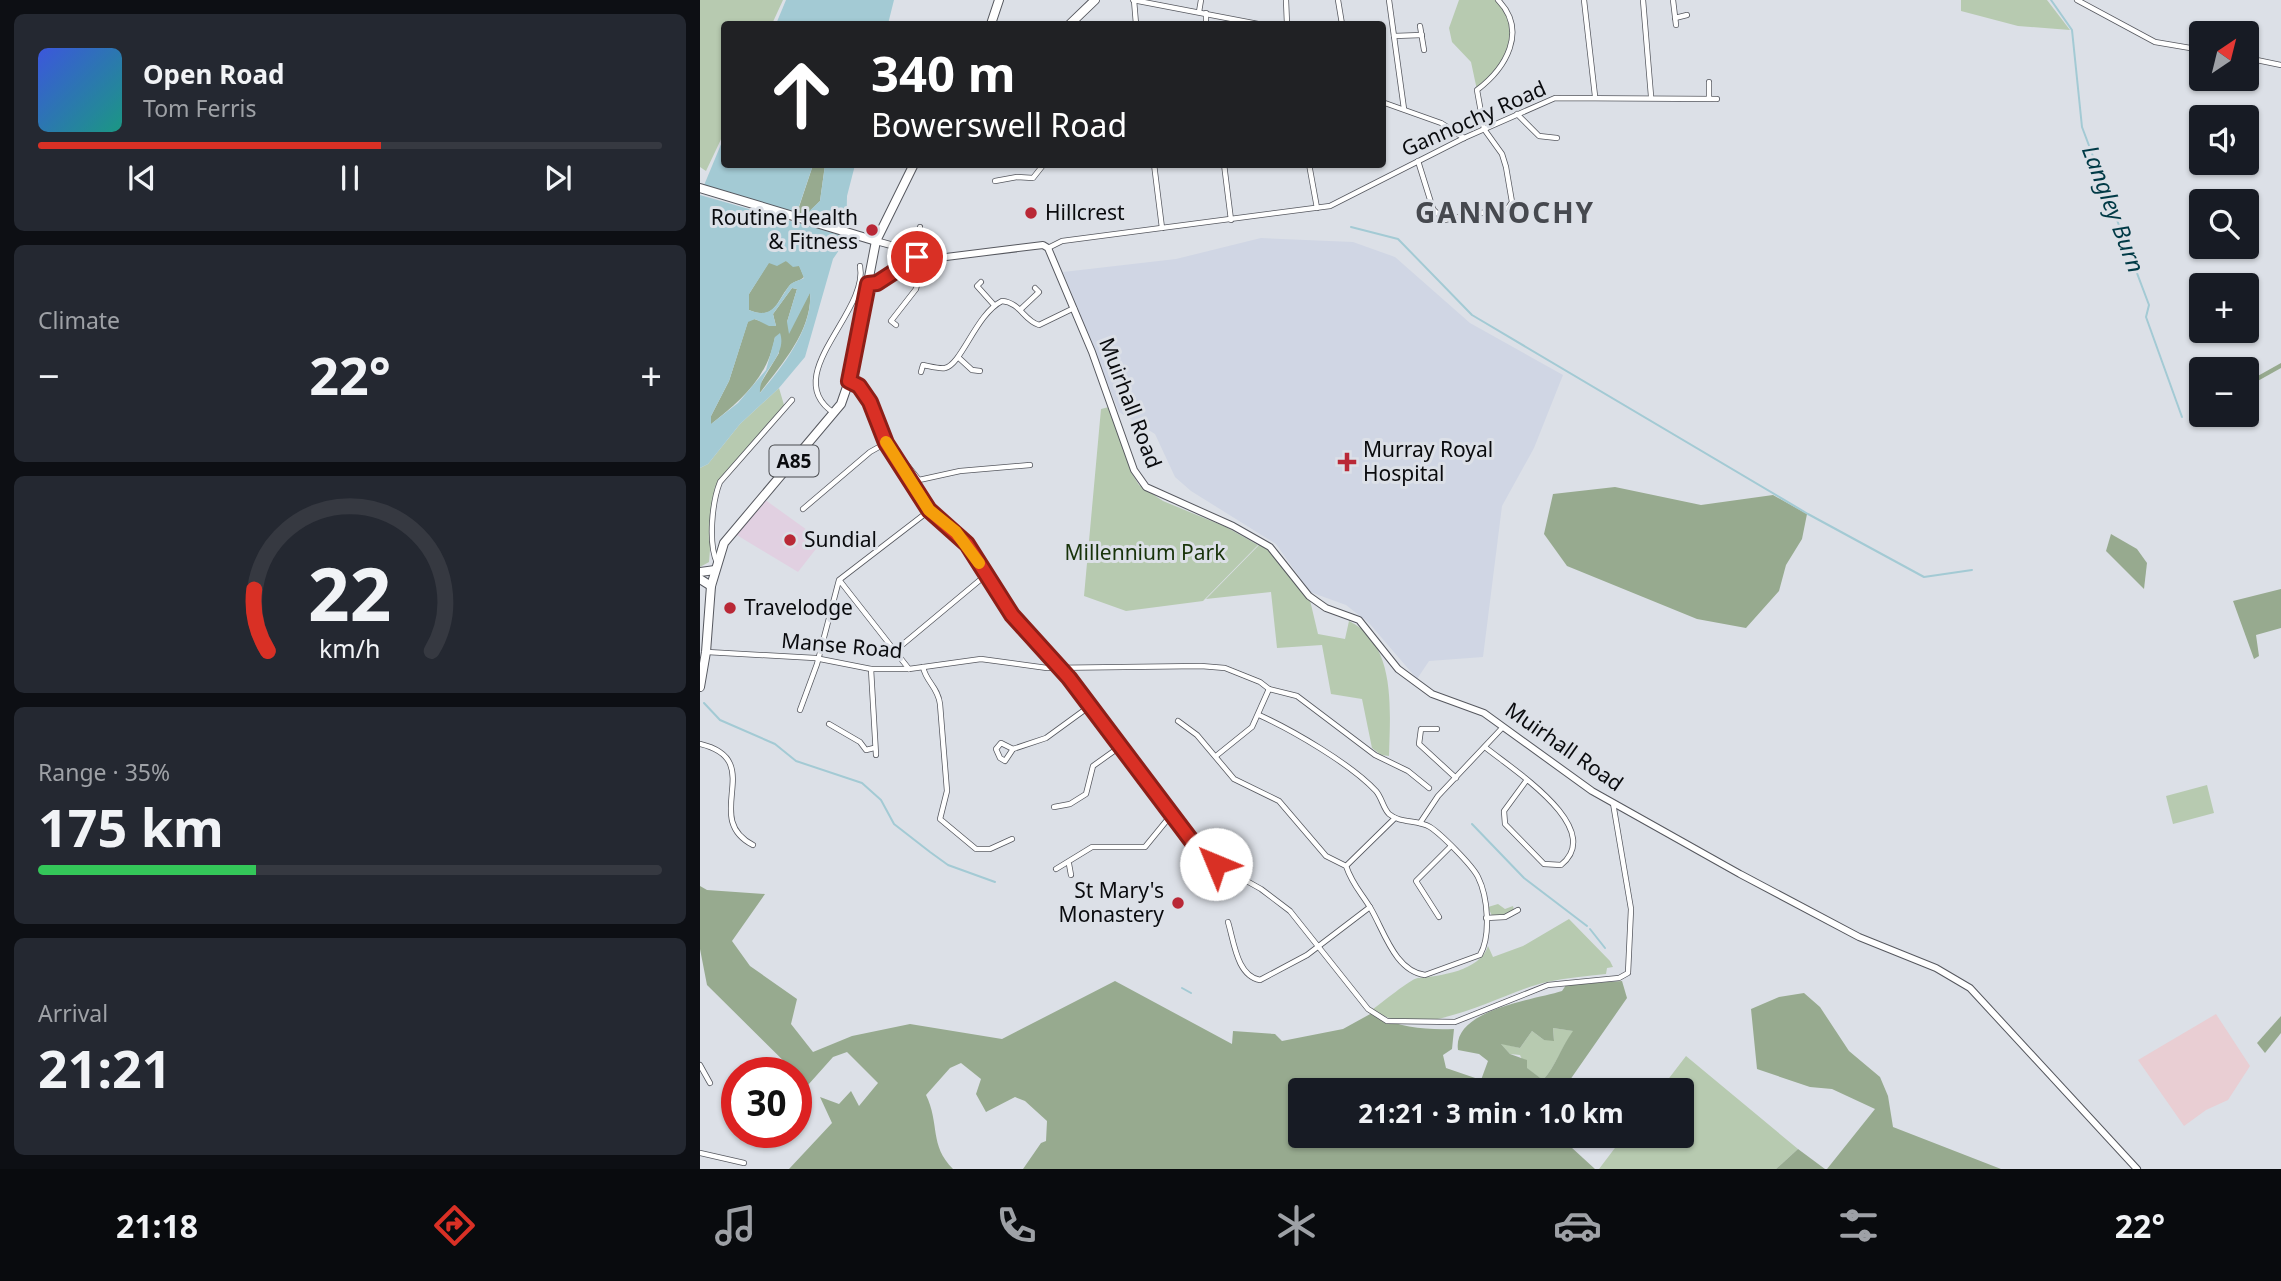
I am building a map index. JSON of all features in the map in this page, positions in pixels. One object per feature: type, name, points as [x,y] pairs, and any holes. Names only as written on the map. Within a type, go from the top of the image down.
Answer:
[{"type":"main road","points":[[991,21],[999,0]]},
{"type":"main road","points":[[1073,21],[1096,0]]},
{"type":"main road","points":[[700,188],[876,241],[912,168]]},
{"type":"main road","name":"A85","points":[[700,687],[706,652],[711,586],[716,567],[732,531],[835,414],[849,381],[876,241]]},
{"type":"main road","points":[[700,572],[716,567]]},
{"type":"main road","points":[[700,579],[711,586]]},
{"type":"street","points":[[1136,21],[1133,0],[1244,21]]},
{"type":"street","points":[[1199,12],[1201,0]]},
{"type":"street","points":[[1286,0],[1287,21]]},
{"type":"street","points":[[1338,0],[1342,21]]},
{"type":"street","points":[[1388,0],[1405,109]]},
{"type":"street","points":[[1418,161],[1433,209],[1444,220],[1508,208],[1512,202],[1502,154],[1484,129],[1477,90],[1499,70],[1511,51],[1509,15],[1498,0]]},
{"type":"street","points":[[1584,0],[1595,96]]},
{"type":"street","points":[[1643,0],[1651,96]]},
{"type":"street","points":[[1673,0],[1676,25]]},
{"type":"street","points":[[2077,0],[2155,42],[2189,48]]},
{"type":"street","points":[[1206,13],[1206,21]]},
{"type":"street","points":[[1675,18],[1687,15]]},
{"type":"street","points":[[1420,26],[1424,50]]},
{"type":"street","points":[[1394,36],[1422,35]]},
{"type":"street","points":[[2259,60],[2281,65]]},
{"type":"street","points":[[1709,82],[1709,98]]},
{"type":"street","name":"Gannochy Road","points":[[1048,248],[1062,241],[1317,208],[1343,201],[1464,138],[1555,98],[1651,96],[1717,99]]},
{"type":"street","points":[[1386,103],[1441,123],[1464,138]]},
{"type":"street","points":[[1517,114],[1539,136],[1557,138]]},
{"type":"street","points":[[995,181],[1017,177],[1033,178],[1041,168]]},
{"type":"street","points":[[1154,168],[1162,228]]},
{"type":"street","points":[[1224,168],[1230,220]]},
{"type":"street","points":[[1310,168],[1317,208]]},
{"type":"street","points":[[896,325],[891,321],[916,289],[920,227]]},
{"type":"street","points":[[876,241],[919,254],[954,256],[1039,244],[1048,248]]},
{"type":"street","name":"Muirhall Road","points":[[1048,248],[1074,307],[1134,470],[1146,487],[1234,526],[1270,547],[1310,596],[1326,608],[1359,620],[1412,681],[1432,694],[1484,713],[1571,777],[1629,812],[1859,937],[1936,968],[1970,988],[2137,1169]]},
{"type":"street","points":[[868,284],[906,267],[919,254]]},
{"type":"street","points":[[835,414],[822,404],[815,380],[822,357],[853,303],[859,266]]},
{"type":"street","points":[[981,282],[977,286],[995,305]]},
{"type":"street","points":[[1021,309],[1039,292],[1035,288]]},
{"type":"street","points":[[921,372],[923,365],[944,368],[960,358],[970,334],[995,305],[1010,302],[1021,309],[1031,322],[1039,325],[1074,307]]},
{"type":"street","points":[[960,358],[972,370],[980,371]]},
{"type":"street","points":[[849,381],[859,386],[870,402],[886,443],[929,510],[967,544],[1012,615],[1090,706],[1208,858],[1276,900],[1377,1017],[1393,1022],[1455,1022],[1548,985],[1623,977],[1630,970],[1631,909],[1613,803]]},
{"type":"street","points":[[716,567],[712,549],[720,482],[792,400]]},
{"type":"street","points":[[884,437],[888,438],[919,480],[960,471],[1030,465]]},
{"type":"street","points":[[803,509],[870,452],[886,443]]},
{"type":"street","points":[[800,710],[818,658],[839,580],[929,510]]},
{"type":"street","points":[[896,650],[986,575]]},
{"type":"street","points":[[839,580],[909,669]]},
{"type":"street","name":"Manse Road","points":[[706,652],[818,658],[871,669],[909,669],[981,659],[1023,666],[1212,666],[1242,674],[1269,689],[1284,691],[1309,703],[1375,755],[1408,771],[1429,788]]},
{"type":"street","points":[[923,667],[925,677],[938,691],[940,704],[947,791],[940,819],[976,849],[990,849],[1012,839]]},
{"type":"street","points":[[871,669],[876,755]]},
{"type":"street","points":[[1216,756],[1247,731],[1259,715],[1269,689]]},
{"type":"street","points":[[1013,749],[1045,738],[1090,706]]},
{"type":"street","points":[[1178,721],[1197,734],[1237,781],[1280,801],[1326,856],[1346,866],[1350,881],[1370,907],[1383,934],[1401,961],[1421,975],[1433,974],[1479,955],[1485,944],[1486,918],[1479,878],[1433,829],[1420,823],[1395,818],[1386,811],[1375,791],[1362,780],[1300,737],[1259,715]]},
{"type":"street","points":[[829,724],[860,742],[866,750],[874,750],[876,746]]},
{"type":"street","points":[[1420,823],[1429,807],[1503,727]]},
{"type":"street","points":[[1437,729],[1421,729],[1419,744],[1456,778]]},
{"type":"street","points":[[700,744],[722,756],[727,766],[726,787]]},
{"type":"street","points":[[1054,807],[1070,804],[1086,794],[1093,766],[1121,746]]},
{"type":"street","points":[[1485,747],[1559,808],[1570,824],[1572,850],[1561,865],[1544,864],[1505,824],[1506,808],[1526,781]]},
{"type":"street","points":[[1056,869],[1069,864],[1092,847],[1145,847],[1172,814]]},
{"type":"street","points":[[1346,866],[1395,818]]},
{"type":"street","points":[[729,833],[753,845]]},
{"type":"street","points":[[1439,917],[1416,881],[1450,847]]},
{"type":"street","points":[[1069,864],[1072,875]]},
{"type":"street","points":[[1228,922],[1240,963],[1252,978],[1268,979],[1319,947],[1370,907]]},
{"type":"street","points":[[1486,918],[1505,917],[1518,910]]},
{"type":"street","points":[[700,1065],[710,1083]]},
{"type":"street","points":[[700,1153],[744,1163]]},
{"type":"shaded area","name":"Murray Royal Hospital","points":[[1261,238],[1353,242],[1395,257],[1470,323],[1563,375],[1534,448],[1502,506],[1483,657],[1429,661],[1417,679],[1369,623],[1346,605],[1310,592],[1276,544],[1191,491],[1175,477],[1155,434],[1119,412],[1063,272],[1176,259]]},
{"type":"shaded area","points":[[764,499],[814,535],[819,545],[798,572],[735,534]]},
{"type":"shaded area","points":[[2216,1014],[2250,1066],[2228,1100],[2206,1110],[2184,1126],[2138,1060]]},
{"type":"green space","points":[[700,0],[783,0],[773,21],[721,21],[721,139],[706,171],[700,167]]},
{"type":"green space","points":[[1459,0],[1498,0],[1512,25],[1510,49],[1496,71],[1477,90],[1471,62],[1452,42],[1449,28]]},
{"type":"green space","points":[[1961,0],[2047,0],[2070,30],[2018,26],[1961,11]]},
{"type":"green space","points":[[812,168],[825,168],[820,201],[803,218],[796,216]]},
{"type":"green space","points":[[786,261],[799,265],[804,277],[790,285],[770,311],[758,313],[749,310],[749,294],[769,262]]},
{"type":"green space","points":[[792,288],[797,289],[787,322],[797,317],[810,292],[806,320],[794,346],[759,394],[759,386],[779,353],[775,337],[766,364],[752,387],[710,425],[711,416],[729,381],[748,321],[754,319],[776,326],[773,314]]},
{"type":"green space","points":[[2281,363],[2281,368],[2259,380],[2259,375]]},
{"type":"green space","points":[[779,388],[784,405],[715,487],[709,562],[700,567],[700,468],[708,464],[740,424]]},
{"type":"green space","name":"Millennium Park","points":[[1109,407],[1131,472],[1139,485],[1163,501],[1226,527],[1258,545],[1203,601],[1126,611],[1084,596],[1101,409]]},
{"type":"green space","points":[[1615,487],[1701,505],[1773,495],[1807,514],[1802,539],[1786,565],[1779,591],[1746,628],[1697,619],[1567,566],[1544,534],[1553,494]]},
{"type":"green space","points":[[2111,534],[2137,549],[2147,563],[2144,589],[2106,551]]},
{"type":"green space","points":[[1261,543],[1270,547],[1309,596],[1318,634],[1345,639],[1349,621],[1365,632],[1376,645],[1387,680],[1389,756],[1381,755],[1372,748],[1362,699],[1331,694],[1322,645],[1277,648],[1271,592],[1206,599]]},
{"type":"green space","points":[[2281,589],[2281,628],[2256,635],[2259,656],[2254,659],[2233,601]]},
{"type":"green space","points":[[2207,785],[2214,813],[2173,824],[2166,796]]},
{"type":"green space","points":[[700,886],[707,890],[765,894],[732,941],[750,966],[797,999],[791,1024],[813,1052],[852,1036],[910,1024],[1002,1039],[1115,981],[1232,1044],[1233,1031],[1275,1034],[1282,1041],[1343,1029],[1372,1013],[1391,1022],[1412,1027],[1454,1029],[1452,1049],[1443,1055],[1446,1068],[1475,1078],[1288,1078],[1288,1148],[1572,1148],[1595,1169],[1023,1169],[1041,1143],[1046,1141],[1047,1121],[1025,1101],[1015,1097],[986,1112],[976,1094],[981,1079],[961,1063],[950,1068],[926,1095],[938,1143],[953,1169],[789,1169],[809,1148],[812,1148],[812,1144],[832,1123],[820,1097],[839,1104],[851,1091],[859,1106],[878,1083],[847,1052],[833,1057],[812,1081],[812,1057],[780,1057],[707,985],[700,949]]},
{"type":"green space","points":[[1498,904],[1505,909],[1513,906],[1514,910],[1504,916],[1492,916],[1488,907]]},
{"type":"green space","points":[[1569,919],[1610,961],[1613,967],[1607,968],[1606,974],[1547,982],[1436,1019],[1413,1022],[1392,1019],[1373,1009],[1414,979],[1448,974],[1468,967],[1484,954],[1488,946],[1493,957],[1523,946]]},
{"type":"green space","points":[[1622,981],[1627,998],[1571,1078],[1544,1078],[1573,1031],[1553,1028],[1554,1041],[1544,1040],[1532,1031],[1520,1048],[1501,1044],[1510,1054],[1527,1060],[1527,1068],[1540,1078],[1482,1078],[1488,1061],[1479,1054],[1458,1050],[1460,1036],[1468,1025],[1481,1016],[1515,1003],[1562,991],[1566,985]]},
{"type":"green space","points":[[1804,993],[1820,1007],[1849,1051],[1880,1077],[1888,1096],[1893,1127],[2001,1169],[1827,1169],[1875,1109],[1832,1089],[1810,1087],[1757,1069],[1751,1009],[1779,997]]},
{"type":"green space","points":[[2281,1016],[2281,1033],[2265,1053],[2257,1043]]},
{"type":"green space","points":[[1553,1028],[1574,1031],[1545,1078],[1540,1078],[1526,1068],[1520,1055],[1510,1054],[1500,1043],[1520,1048],[1532,1031],[1544,1040],[1554,1040]]},
{"type":"green space","points":[[1686,1056],[1798,1149],[1776,1169],[1599,1169],[1615,1148],[1694,1148],[1694,1078],[1669,1078]]},
{"type":"green space","points":[[1798,1149],[1825,1169],[1776,1169]]},
{"type":"water","points":[[786,0],[894,0],[889,21],[777,21]]},
{"type":"water","points":[[721,144],[721,168],[812,168],[796,215],[802,218],[820,201],[825,168],[854,168],[847,196],[846,240],[833,259],[805,357],[779,388],[740,424],[708,464],[700,468],[700,195]],"holes":[[[786,261],[793,267],[799,266],[804,278],[791,284],[774,308],[764,313],[749,310],[749,294],[769,263],[777,266]],[[792,288],[797,289],[787,322],[789,334],[810,293],[810,306],[807,320],[794,347],[760,393],[763,378],[780,349],[780,333],[775,337],[766,370],[738,403],[711,424],[711,416],[729,381],[748,322],[755,319],[769,326],[776,326],[773,314]]]},
{"type":"pier","points":[[700,186],[851,230],[850,238],[700,195]]},
{"type":"waterway","name":"Langley Burn","points":[[2051,0],[2072,30],[2082,127],[2149,305],[2146,317],[2182,417]]},
{"type":"waterway","points":[[1351,227],[1398,239],[1472,315],[1808,514],[1924,577],[1972,570]]},
{"type":"waterway","points":[[704,703],[720,720],[775,744],[796,761],[862,783],[881,800],[894,824],[930,852],[948,865],[995,882]]},
{"type":"waterway","points":[[1472,824],[1524,878],[1587,926]]},
{"type":"waterway","points":[[1590,929],[1605,948]]},
{"type":"waterway","points":[[1182,988],[1191,993]]},
{"type":"slow traffic","points":[[886,442],[929,510],[956,532],[979,563]]},
{"type":"place","name":"Hillcrest","points":[[1031,213]]},
{"type":"place","name":"Routine Health & Fitness","points":[[872,230]]},
{"type":"place","name":"Murray Royal Hospital","points":[[1347,462]]},
{"type":"place","name":"Sundial","points":[[790,540]]},
{"type":"place","name":"Travelodge","points":[[730,608]]},
{"type":"place","name":"St Mary's Monastery","points":[[1178,903]]},
{"type":"district","name":"GANNOCHY","points":[[1505,213]]},
{"type":"route","points":[[917,257],[906,267],[877,283],[868,284],[849,381],[859,386],[870,402],[886,443],[929,510],[967,544],[1012,615],[1069,678],[1197,848],[1216,864]]}]
